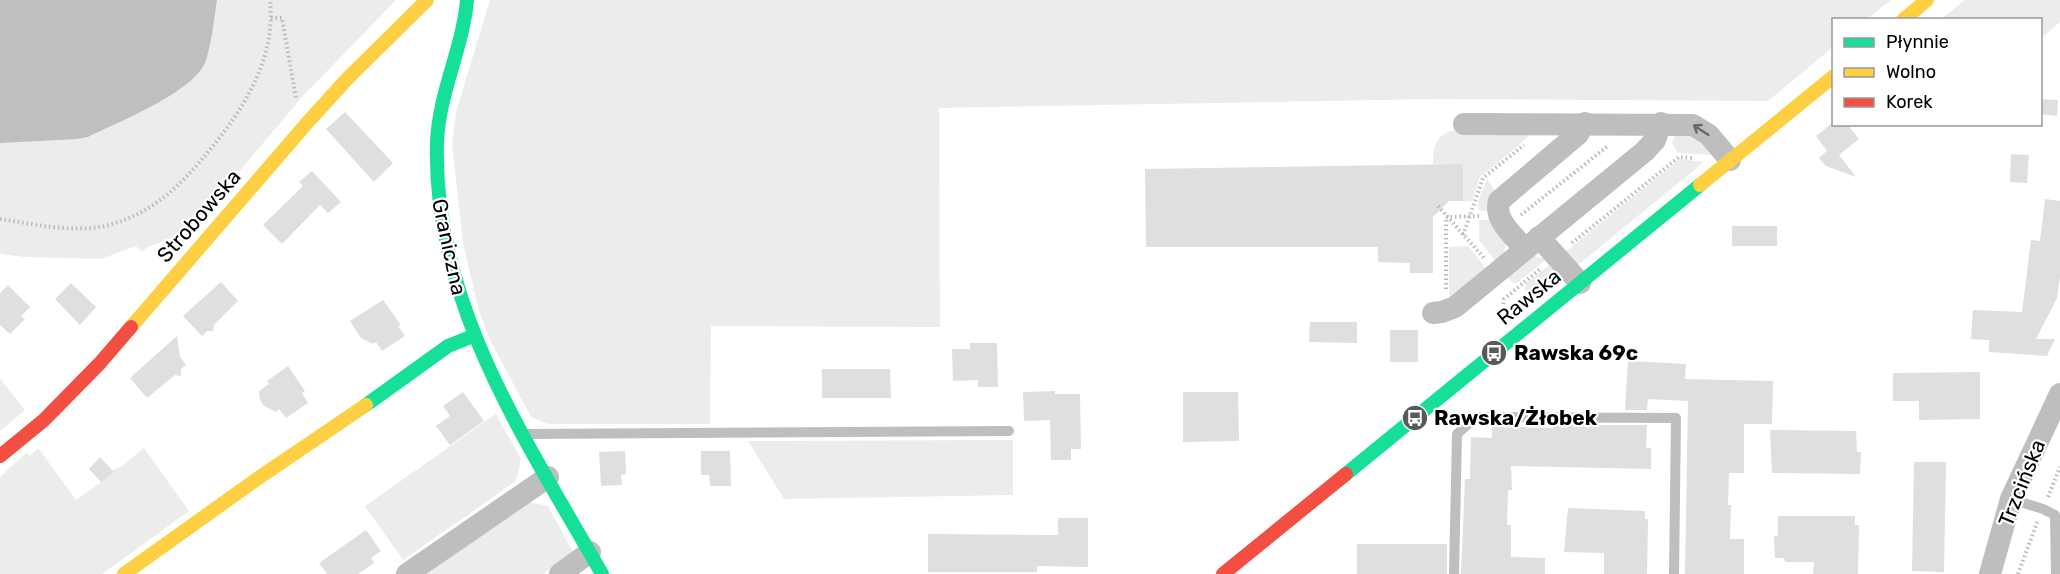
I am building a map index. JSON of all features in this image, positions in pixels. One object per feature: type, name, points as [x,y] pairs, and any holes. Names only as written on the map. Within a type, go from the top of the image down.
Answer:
[{"type":"street","name":"Strobowska","points":[[0,456],[44,420],[100,363],[307,123],[347,79],[426,0]]},
{"type":"street","name":"Graniczna","points":[[467,0],[466,15],[442,103],[436,164],[442,231],[460,303],[473,336],[524,435],[602,574]]},
{"type":"street","points":[[1905,18],[1927,0]]},
{"type":"street","name":"Rawska","points":[[1223,574],[1832,77]]},
{"type":"street","points":[[1580,283],[1556,256],[1532,243],[1498,216],[1497,206],[1499,201],[1578,134],[1585,123]]},
{"type":"street","points":[[1441,312],[1532,243],[1650,146],[1659,134],[1661,123]]},
{"type":"street","points":[[1464,124],[1680,123],[1698,127],[1709,135],[1730,160]]},
{"type":"street","points":[[124,574],[448,346],[473,336]]},
{"type":"street","name":"Trzcińska","points":[[1990,574],[2011,499],[2060,394]]},
{"type":"street","points":[[407,574],[548,477]]},
{"type":"street","points":[[560,574],[590,552]]},
{"type":"lane","points":[[1454,574],[1457,434],[1476,417],[1676,418],[1674,574]]},
{"type":"lane","points":[[524,435],[1009,431]]},
{"type":"lane","points":[[2011,499],[2043,508],[2055,514],[2056,574]]},
{"type":"path","points":[[0,219],[71,228],[95,228],[125,219],[157,203],[172,192],[234,119],[253,87],[265,54],[271,18],[270,0]]},
{"type":"path","points":[[271,18],[282,18],[298,113],[307,123]]},
{"type":"path","points":[[1501,321],[1504,299],[1556,256],[1679,157],[1699,158]]},
{"type":"path","points":[[1441,312],[1446,304],[1445,219],[1447,216]]},
{"type":"shaded area","points":[[0,0],[396,0],[302,97],[179,243],[173,238],[147,247],[142,252],[136,246],[101,259],[0,254]]},
{"type":"shaded area","points":[[0,0],[217,0],[206,60],[200,72],[173,94],[88,137],[0,143]]},
{"type":"shaded area","points":[[490,0],[1891,0],[1868,18],[1832,18],[1832,48],[1768,101],[1435,99],[939,108],[940,327],[711,326],[710,424],[548,424],[531,417],[491,342],[479,311],[463,243],[452,145],[456,112]]},
{"type":"shaded area","points":[[1965,0],[2060,0],[2060,22],[2042,37],[2042,18],[1942,18]]},
{"type":"shaded area","points":[[1538,129],[1480,177],[1472,201],[1463,201],[1463,164],[1433,164],[1437,141],[1451,131]]},
{"type":"shaded area","points":[[1681,133],[1695,134],[1711,155],[1678,153],[1672,143],[1675,136]]},
{"type":"shaded area","points":[[1680,159],[1704,162],[1578,265],[1564,253]]},
{"type":"shaded area","points":[[1487,179],[1495,191],[1489,211],[1479,211],[1478,201]]},
{"type":"shaded area","points":[[1479,220],[1492,220],[1505,241],[1505,251],[1498,264],[1479,240]]},
{"type":"shaded area","points":[[1468,246],[1488,271],[1449,302],[1449,247]]},
{"type":"shaded area","points":[[1534,256],[1547,259],[1517,283],[1513,283],[1506,274]]},
{"type":"shaded area","points":[[1552,263],[1559,273],[1559,278],[1539,296],[1530,297],[1525,291],[1526,283]]},
{"type":"shaded area","points":[[0,379],[25,410],[0,431]]},
{"type":"shaded area","points":[[496,414],[521,459],[516,481],[403,560],[365,506]]},
{"type":"shaded area","points":[[1013,440],[1013,495],[784,499],[748,441]]},
{"type":"shaded area","points":[[38,448],[76,500],[101,482],[112,470],[122,466],[144,448],[189,511],[102,574],[0,574],[0,477],[26,453],[30,456]]},
{"type":"shaded area","points":[[528,502],[548,506],[573,552],[543,574],[427,574]]},
{"type":"building","points":[[2042,99],[2058,100],[2057,116],[2042,114]]},
{"type":"building","points":[[345,112],[393,163],[374,182],[326,129]]},
{"type":"building","points":[[1831,124],[1832,126],[1849,126],[1859,139],[1839,155],[1856,177],[1826,166],[1819,158],[1827,151],[1816,136]]},
{"type":"building","points":[[2011,154],[2029,155],[2027,183],[2010,182]]},
{"type":"building","points":[[1463,164],[1463,201],[1449,201],[1433,217],[1433,273],[1410,273],[1410,263],[1378,262],[1378,247],[1146,247],[1145,169]]},
{"type":"building","points":[[312,171],[341,202],[328,213],[320,205],[282,244],[263,225],[303,186],[299,182]]},
{"type":"building","points":[[2045,199],[2060,201],[2060,277],[2057,298],[2036,339],[2055,339],[2047,356],[1989,352],[1989,340],[1971,339],[1973,310],[2022,312],[2031,240],[2040,241]]},
{"type":"building","points":[[1732,226],[1777,226],[1777,246],[1732,246]]},
{"type":"building","points":[[221,282],[238,301],[214,325],[213,331],[207,331],[202,336],[183,316]]},
{"type":"building","points":[[71,283],[96,307],[80,325],[55,299]]},
{"type":"building","points":[[8,285],[30,307],[21,316],[25,319],[10,334],[0,325],[0,293]]},
{"type":"building","points":[[383,300],[401,325],[398,326],[405,336],[382,351],[376,342],[373,344],[361,338],[350,321]]},
{"type":"building","points":[[1310,322],[1357,322],[1357,343],[1309,342]]},
{"type":"building","points":[[1390,330],[1418,330],[1418,362],[1390,362]]},
{"type":"building","points":[[177,336],[180,357],[186,365],[181,369],[181,376],[175,375],[147,398],[130,378]]},
{"type":"building","points":[[970,343],[997,343],[998,387],[978,387],[978,380],[953,381],[952,349],[970,349]]},
{"type":"building","points":[[1628,361],[1686,364],[1685,379],[1773,381],[1772,424],[1744,424],[1744,473],[1729,473],[1730,539],[1744,539],[1744,574],[1685,574],[1688,401],[1648,399],[1647,410],[1625,410]]},
{"type":"building","points":[[288,366],[305,391],[302,393],[308,403],[286,418],[279,409],[276,412],[264,406],[260,400],[259,391],[269,384],[267,381]]},
{"type":"building","points":[[822,369],[890,369],[891,398],[822,398]]},
{"type":"building","points":[[1980,372],[1980,419],[1919,420],[1919,401],[1893,401],[1893,373]]},
{"type":"building","points":[[1055,391],[1055,394],[1080,394],[1081,449],[1071,449],[1071,460],[1051,460],[1050,420],[1024,421],[1023,392]]},
{"type":"building","points":[[463,392],[484,421],[450,445],[436,426],[450,416],[443,406]]},
{"type":"building","points":[[1183,392],[1238,392],[1239,441],[1183,442]]},
{"type":"building","points":[[1553,425],[1647,425],[1646,448],[1651,448],[1651,469],[1511,466],[1512,490],[1508,490],[1507,525],[1511,525],[1511,557],[1545,558],[1545,574],[1461,574],[1465,479],[1470,479],[1471,437],[1492,438],[1492,426],[1553,428]]},
{"type":"building","points":[[1770,430],[1856,431],[1857,452],[1861,452],[1860,474],[1772,473]]},
{"type":"building","points":[[625,451],[626,474],[621,475],[622,485],[601,486],[599,452]]},
{"type":"building","points":[[701,451],[730,451],[731,486],[710,486],[709,475],[701,475]]},
{"type":"building","points":[[100,457],[114,472],[101,482],[89,469]]},
{"type":"building","points":[[1914,462],[1946,462],[1944,572],[1912,571]]},
{"type":"building","points":[[1568,508],[1645,511],[1645,519],[1648,519],[1647,574],[1604,574],[1604,553],[1564,552]]},
{"type":"building","points":[[1778,516],[1855,516],[1855,525],[1859,525],[1858,574],[1813,574],[1814,562],[1785,562],[1784,558],[1775,558],[1774,536],[1778,536]]},
{"type":"building","points":[[1058,518],[1088,518],[1088,567],[1037,566],[1037,572],[928,572],[928,534],[1058,535]]},
{"type":"building","points":[[366,530],[381,551],[371,558],[374,563],[358,574],[327,574],[319,563]]},
{"type":"building","points":[[1357,544],[1447,544],[1447,574],[1357,574]]},
{"type":"traffic: fast","points":[[467,0],[461,35],[442,105],[437,142],[440,201],[450,259],[467,314],[489,368],[543,473],[602,574]]},
{"type":"traffic: fast","points":[[1346,474],[1700,185]]},
{"type":"traffic: fast","points":[[366,405],[448,346],[473,336]]},
{"type":"traffic: slow","points":[[131,327],[307,123],[347,79],[427,0]]},
{"type":"traffic: slow","points":[[1905,18],[1927,0]]},
{"type":"traffic: slow","points":[[1700,185],[1832,78]]},
{"type":"traffic: slow","points":[[124,574],[366,405]]},
{"type":"traffic: jam","points":[[0,456],[44,420],[100,363],[131,327]]},
{"type":"traffic: jam","points":[[1223,574],[1346,474]]},
{"type":"place","name":"Rawska 69c","points":[[1494,353]]},
{"type":"place","name":"Rawska/Żłobek","points":[[1415,418]]}]
